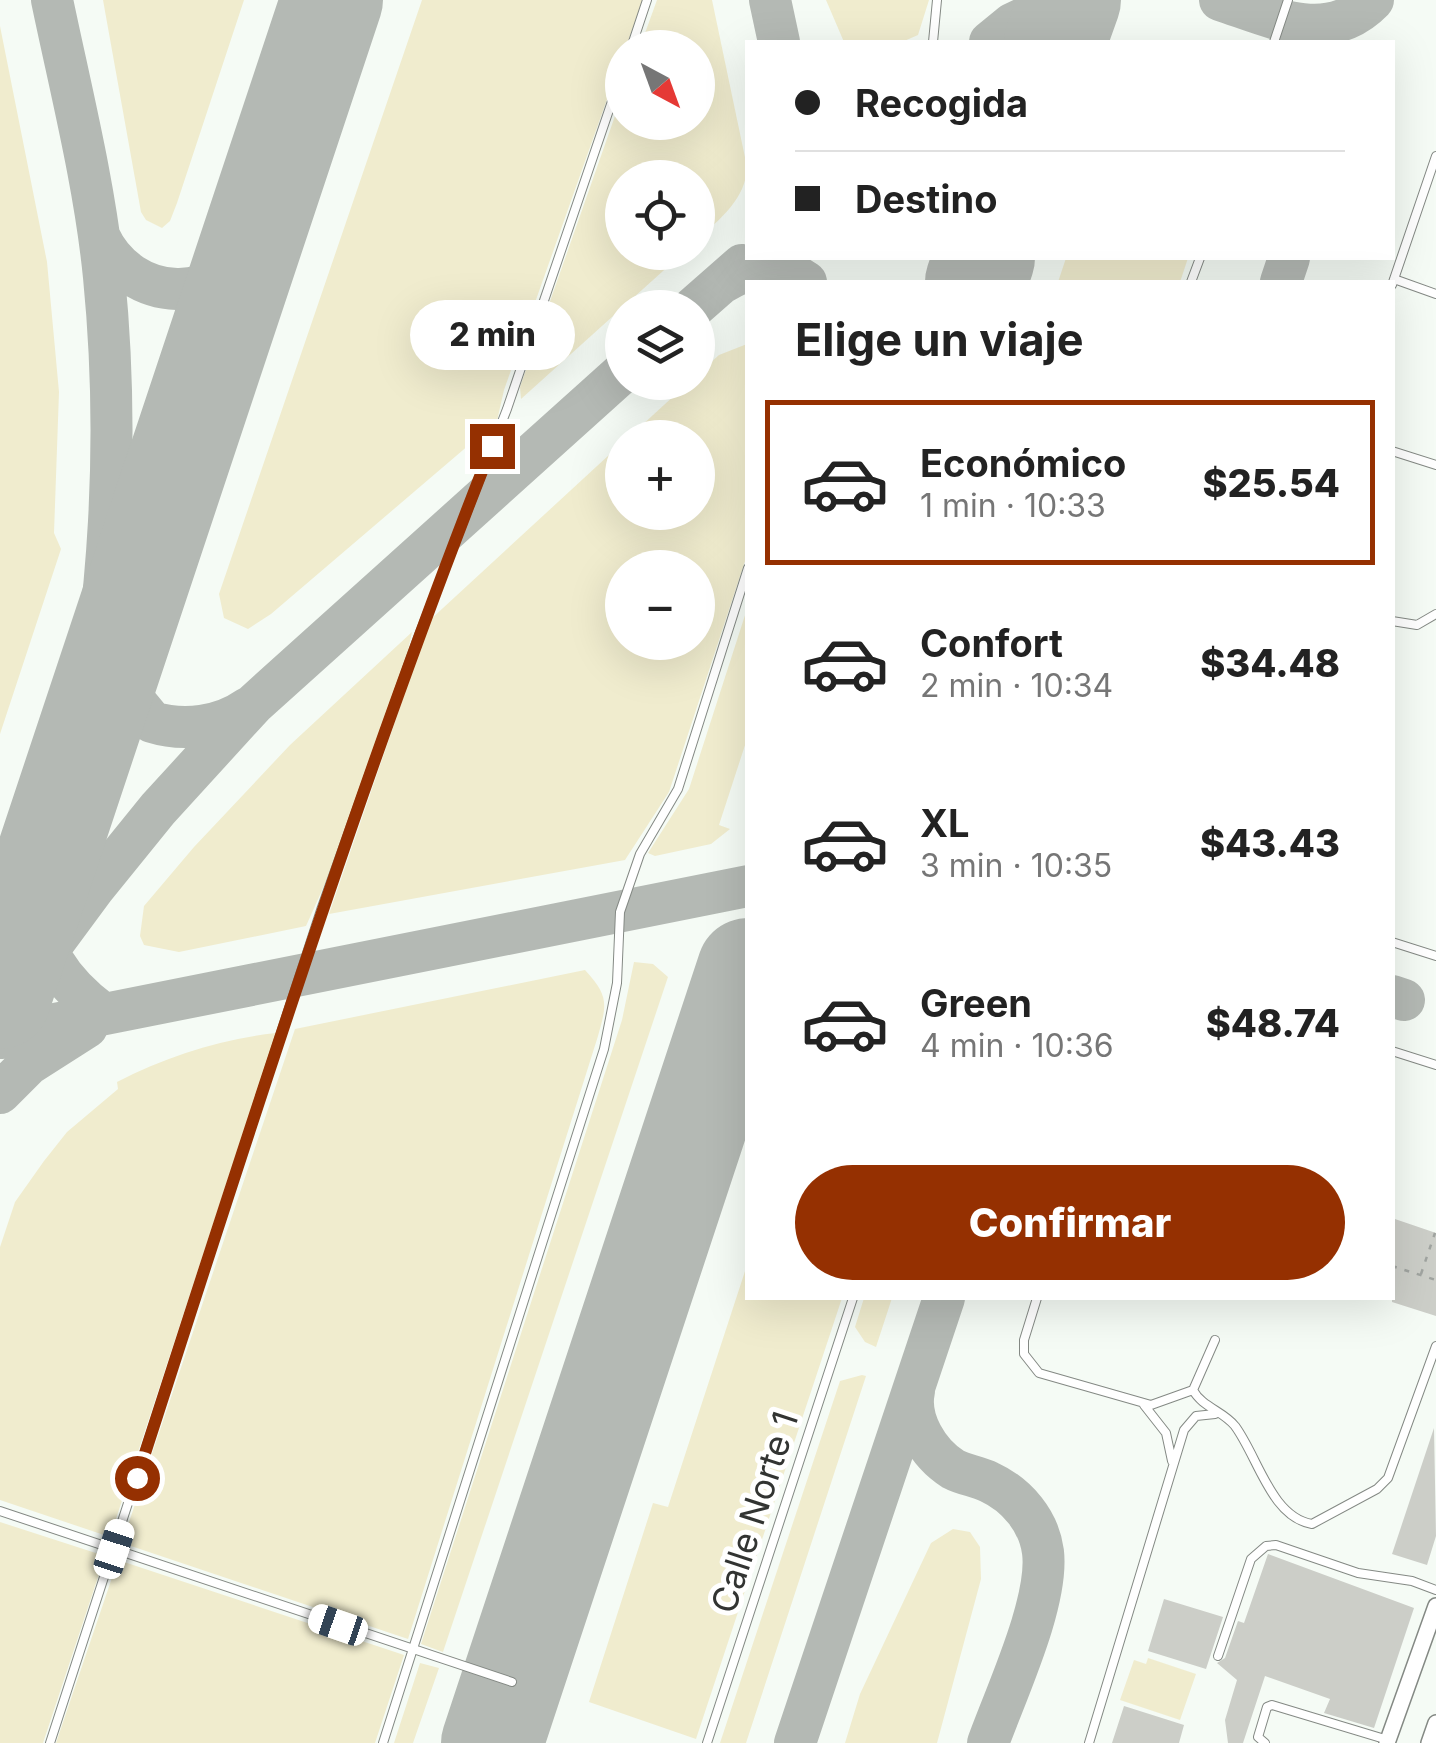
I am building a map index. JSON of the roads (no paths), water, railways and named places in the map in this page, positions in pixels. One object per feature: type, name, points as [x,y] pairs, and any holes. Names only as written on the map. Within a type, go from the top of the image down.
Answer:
[{"type":"street","points":[[1387,1742],[1436,1606]]},
{"type":"street","points":[[1429,1743],[1436,1723]]},
{"type":"lane","points":[[637,30],[647,0]]},
{"type":"lane","points":[[933,40],[937,0]]},
{"type":"lane","points":[[1275,40],[1288,0]]},
{"type":"lane","points":[[50,1743],[321,910],[419,635],[507,409],[605,122]]},
{"type":"lane","points":[[1394,280],[1436,156]]},
{"type":"lane","points":[[1395,283],[1436,294]]},
{"type":"lane","points":[[1395,453],[1436,466]]},
{"type":"lane","points":[[383,1743],[604,1049],[617,983],[620,912],[640,854],[678,789],[745,577]]},
{"type":"lane","points":[[1395,621],[1417,624],[1436,614]]},
{"type":"lane","points":[[1395,943],[1436,956]]},
{"type":"lane","points":[[1395,1052],[1436,1065]]},
{"type":"lane","name":"Calle Norte 1","points":[[706,1743],[852,1300]]},
{"type":"lane","points":[[1036,1300],[1024,1340],[1024,1354],[1030,1364],[1054,1378],[1144,1404],[1164,1403],[1193,1390],[1215,1340]]},
{"type":"lane","points":[[1193,1390],[1201,1402],[1234,1424],[1288,1512],[1302,1522],[1320,1522],[1388,1478],[1436,1346]]},
{"type":"lane","points":[[1144,1404],[1166,1433],[1173,1466]]},
{"type":"lane","points":[[1088,1743],[1184,1430],[1196,1416],[1206,1412],[1222,1416]]},
{"type":"lane","points":[[0,1512],[512,1682]]},
{"type":"lane","points":[[1218,1656],[1251,1559],[1266,1546],[1276,1545],[1358,1574],[1412,1580],[1436,1590]]},
{"type":"lane","points":[[1265,1743],[1258,1737],[1267,1707],[1272,1705],[1387,1742]]},
{"type":"lane","points":[[1350,1743],[1354,1731]]}]
